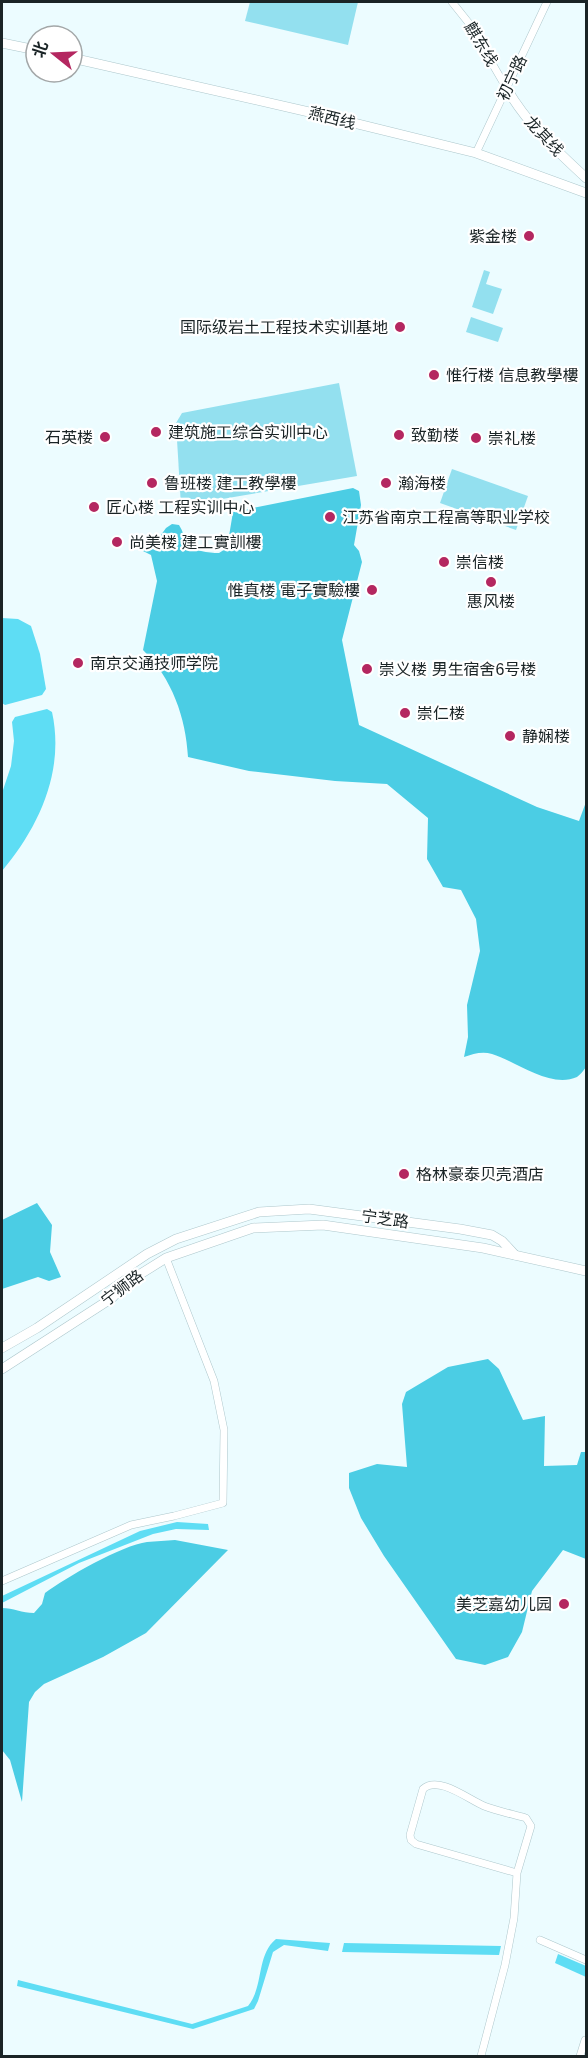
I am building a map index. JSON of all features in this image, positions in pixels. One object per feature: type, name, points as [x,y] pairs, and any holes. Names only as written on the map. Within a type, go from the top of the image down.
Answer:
[{"type":"main road","points":[[2,42],[24,47]]},
{"type":"main road","name":"燕西线","points":[[84,61],[476,153],[586,193]]},
{"type":"main road","name":"龙其线","points":[[507,88],[519,110],[545,140],[586,178]]},
{"type":"main road","name":"宁芝路","points":[[246,1215],[309,1209],[460,1229],[492,1235],[502,1241],[516,1256]]},
{"type":"main road","name":"宁狮路","points":[[2,1348],[37,1328],[147,1254],[176,1239],[246,1215]]},
{"type":"main road","name":"宁芝路","points":[[253,1228],[323,1225],[483,1248],[586,1272]]},
{"type":"main road","name":"宁狮路","points":[[2,1369],[112,1298],[126,1283],[166,1258],[253,1228]]},
{"type":"street","name":"麒东线","points":[[452,2],[468,22],[507,88]]},
{"type":"street","name":"初宁路","points":[[476,153],[547,2]]},
{"type":"street","points":[[2,1581],[131,1525],[223,1503],[224,1430],[214,1380],[166,1258]]},
{"type":"street","points":[[481,2056],[505,1965],[518,1873],[531,1826],[526,1818],[484,1806],[456,1791],[433,1784],[423,1789],[410,1835],[411,1840],[416,1844],[518,1873]]},
{"type":"street","points":[[540,1940],[586,1960]]},
{"type":"street","points":[[580,2056],[586,2041]]},
{"type":"shaded area","points":[[250,2],[358,2],[348,45],[245,21]]},
{"type":"shaded area","points":[[484,270],[490,272],[486,284],[502,289],[493,314],[472,307]]},
{"type":"shaded area","points":[[471,317],[503,328],[498,342],[466,332]]},
{"type":"shaded area","points":[[339,383],[357,476],[181,506],[176,423],[182,413]]},
{"type":"shaded area","points":[[452,469],[528,496],[516,530],[440,503]]},
{"type":"shaded area","points":[[353,488],[359,491],[361,505],[354,545],[359,551],[362,562],[342,640],[359,725],[537,807],[579,821],[586,802],[586,1067],[577,1077],[567,1080],[545,1077],[488,1053],[464,1057],[468,1037],[467,1005],[480,951],[476,919],[461,890],[443,887],[427,859],[428,818],[387,784],[335,781],[249,771],[188,757],[181,713],[176,699],[162,673],[143,650],[157,581],[151,555],[143,551],[158,539],[166,528],[172,524],[179,525],[189,546],[201,551],[219,553],[227,548],[233,512]]},
{"type":"shaded area","points":[[2,618],[18,619],[31,626],[40,654],[46,689],[42,695],[5,705],[2,703]]},
{"type":"shaded area","points":[[47,709],[52,712],[55,734],[52,777],[38,817],[2,871],[2,793],[11,766],[14,741],[12,722],[15,717]]},
{"type":"shaded area","points":[[37,1203],[52,1225],[50,1252],[61,1277],[49,1281],[38,1277],[2,1289],[2,1220]]},
{"type":"shaded area","points":[[488,1359],[499,1369],[523,1420],[545,1416],[544,1466],[577,1465],[581,1452],[586,1452],[586,1559],[563,1550],[532,1591],[522,1632],[508,1657],[485,1665],[456,1659],[384,1556],[361,1518],[349,1488],[349,1473],[377,1464],[407,1467],[402,1404],[406,1392],[448,1367]]},
{"type":"shaded area","points":[[177,1522],[208,1524],[209,1530],[176,1529],[153,1534],[79,1563],[2,1603],[2,1596],[140,1531]]},
{"type":"shaded area","points":[[175,1540],[228,1550],[146,1633],[103,1657],[44,1684],[35,1692],[29,1702],[22,1802],[10,1760],[2,1750],[2,1608],[34,1613],[42,1604],[45,1593],[94,1563],[136,1544]]},
{"type":"shaded area","points":[[276,1939],[330,1943],[328,1951],[284,1945],[273,1952],[254,2009],[193,2029],[17,1986],[18,1980],[192,2024],[248,2006],[256,1990],[265,1954]]},
{"type":"shaded area","points":[[344,1943],[501,1946],[499,1955],[342,1952]]},
{"type":"shaded area","points":[[558,1954],[586,1966],[586,1977],[555,1963]]},
{"type":"place","name":"紫金楼","points":[[529,236]]},
{"type":"place","name":"国际级岩土工程技术实训基地","points":[[400,327]]},
{"type":"place","name":"惟行楼 信息教學樓","points":[[434,375]]},
{"type":"place","name":"建筑施工综合实训中心","points":[[156,432]]},
{"type":"place","name":"致勤楼","points":[[399,435]]},
{"type":"place","name":"石英楼","points":[[105,437]]},
{"type":"place","name":"崇礼楼","points":[[476,438]]},
{"type":"place","name":"鲁班楼 建工教學樓","points":[[152,483]]},
{"type":"place","name":"瀚海楼","points":[[386,483]]},
{"type":"place","name":"匠心楼 工程实训中心","points":[[94,507]]},
{"type":"place","name":"江苏省南京工程高等职业学校","points":[[330,517]]},
{"type":"place","name":"尚美楼 建工實訓樓","points":[[117,542]]},
{"type":"place","name":"崇信楼","points":[[444,562]]},
{"type":"place","name":"惠风楼","points":[[491,582]]},
{"type":"place","name":"惟真楼 電子實驗樓","points":[[372,590]]},
{"type":"place","name":"南京交通技师学院","points":[[78,663]]},
{"type":"place","name":"崇义楼 男生宿舍6号楼","points":[[367,669]]},
{"type":"place","name":"崇仁楼","points":[[405,713]]},
{"type":"place","name":"静娴楼","points":[[510,736]]},
{"type":"place","name":"格林豪泰贝壳酒店","points":[[404,1174]]},
{"type":"place","name":"美芝嘉幼儿园","points":[[564,1604]]}]
